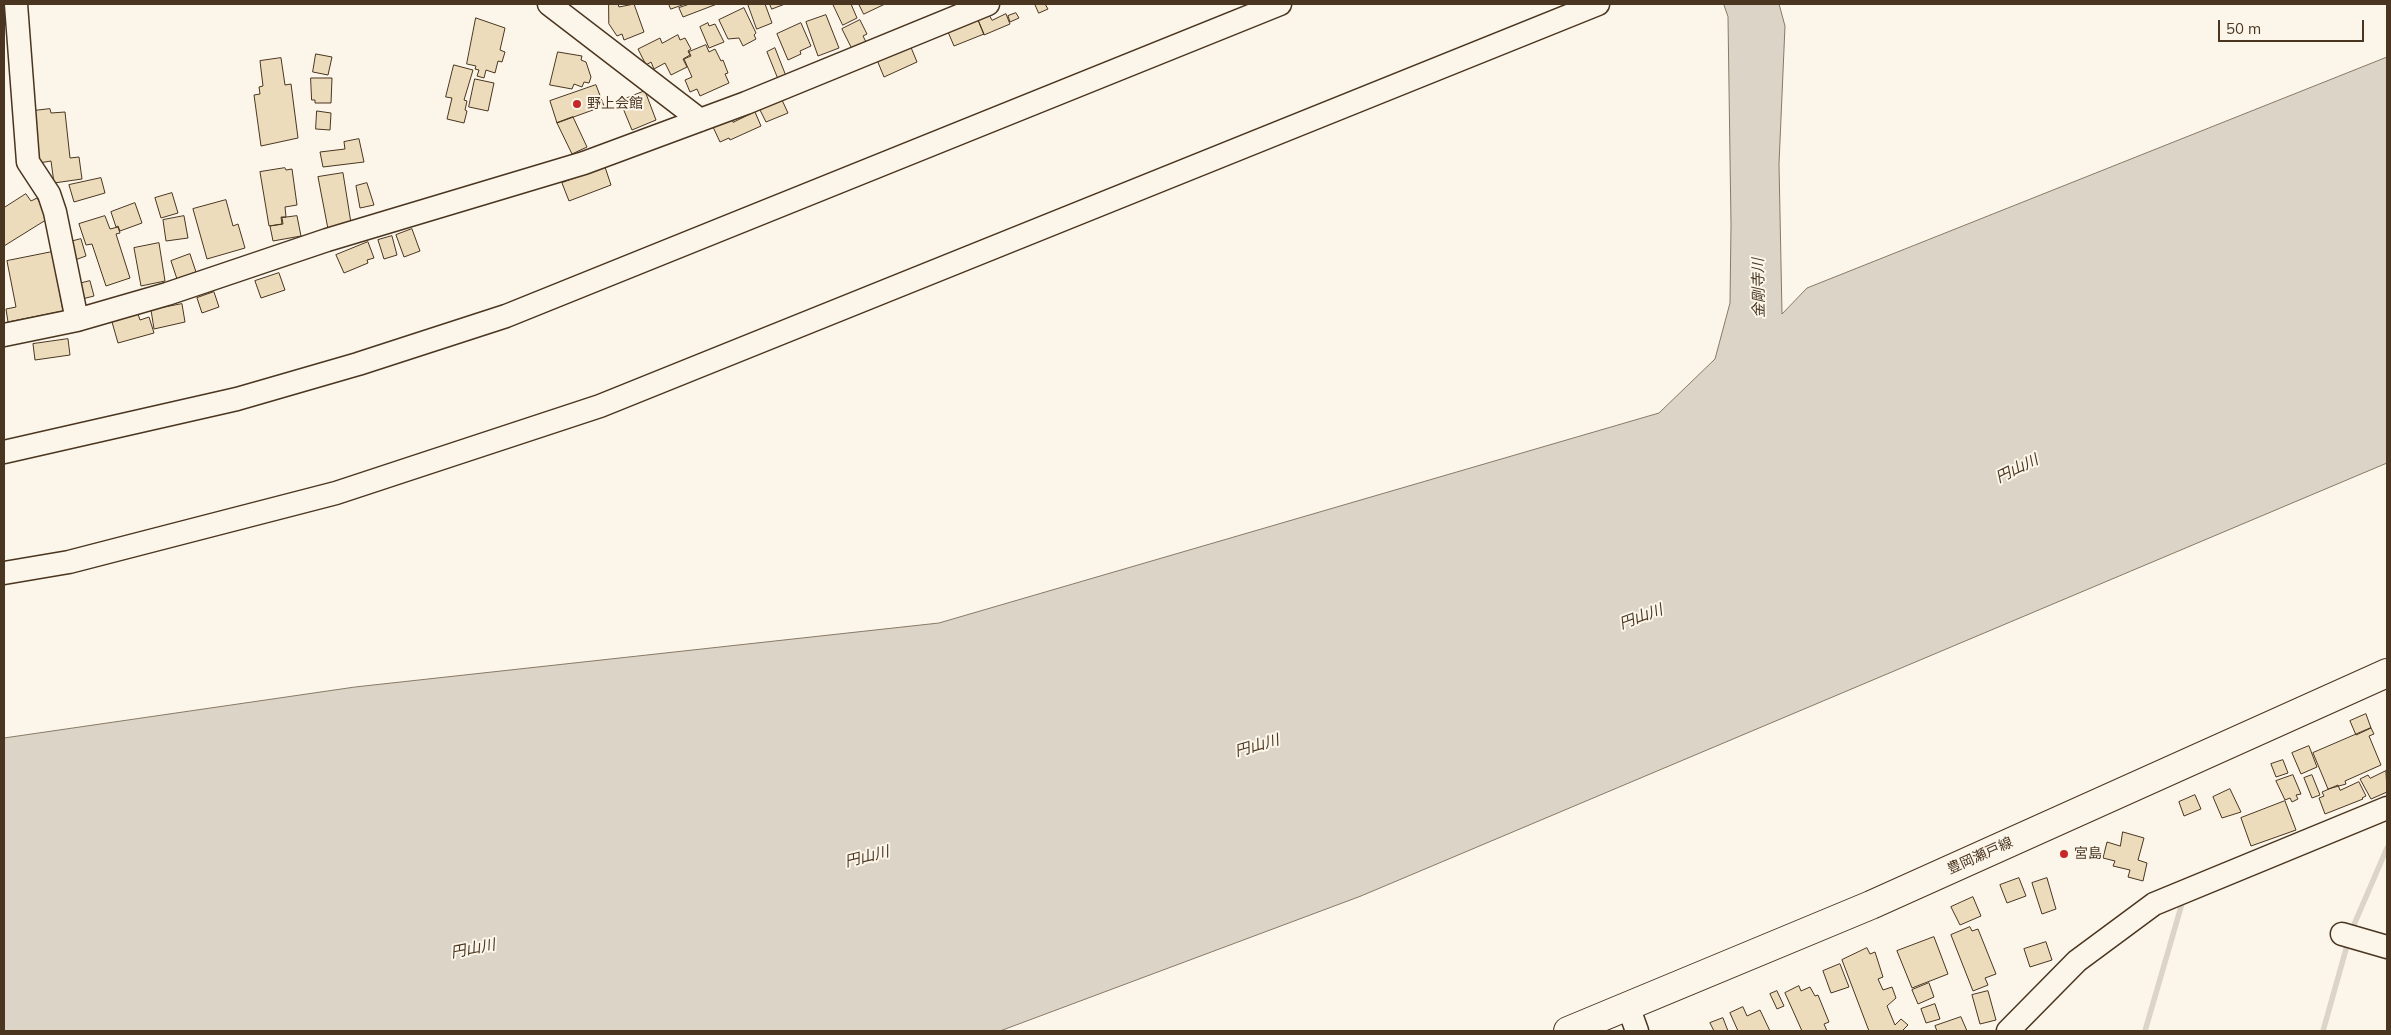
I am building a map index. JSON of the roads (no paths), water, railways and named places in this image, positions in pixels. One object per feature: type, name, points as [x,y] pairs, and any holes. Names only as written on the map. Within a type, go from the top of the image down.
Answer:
[{"type":"main road","name":"豊岡瀬戸線","points":[[1568,1031],[1871,905],[2387,673]]},
{"type":"street","points":[[16,4],[27,157],[49,194],[55,212],[77,320]]},
{"type":"street","points":[[549,4],[700,120]]},
{"type":"street","points":[[4,335],[77,320],[167,294],[327,240],[584,163],[811,77],[988,4]]},
{"type":"street","points":[[4,452],[237,398],[358,364],[506,316],[1280,4]]},
{"type":"street","points":[[4,574],[69,562],[336,493],[600,406],[1598,4]]},
{"type":"street","points":[[2008,1031],[2077,961],[2154,904],[2387,808]]},
{"type":"street","points":[[2342,934],[2387,947]]},
{"type":"street","points":[[1628,1006],[1637,1031]]},
{"type":"water","points":[[1724,4],[1779,4],[1785,26],[1779,164],[1782,314],[1807,288],[2387,57],[2387,463],[1361,896],[1000,1031],[4,1031],[4,738],[355,687],[939,623],[1659,413],[1715,359],[1730,303],[1731,225],[1728,17]]},
{"type":"waterway","points":[[2353,927],[2387,848]]},
{"type":"waterway","points":[[2145,1031],[2183,900]]},
{"type":"waterway","points":[[2323,1031],[2348,942]]},
{"type":"place","name":"野上会館","points":[[577,104]]},
{"type":"place","name":"宮島","points":[[2064,854]]},
{"type":"water label","name":"金剛寺川","points":[[1759,288]]},
{"type":"water label","name":"円山川","points":[[2017,469]]},
{"type":"water label","name":"円山川","points":[[1641,617]]},
{"type":"water label","name":"円山川","points":[[1257,746]]},
{"type":"water label","name":"円山川","points":[[867,857]]},
{"type":"water label","name":"円山川","points":[[473,949]]}]
